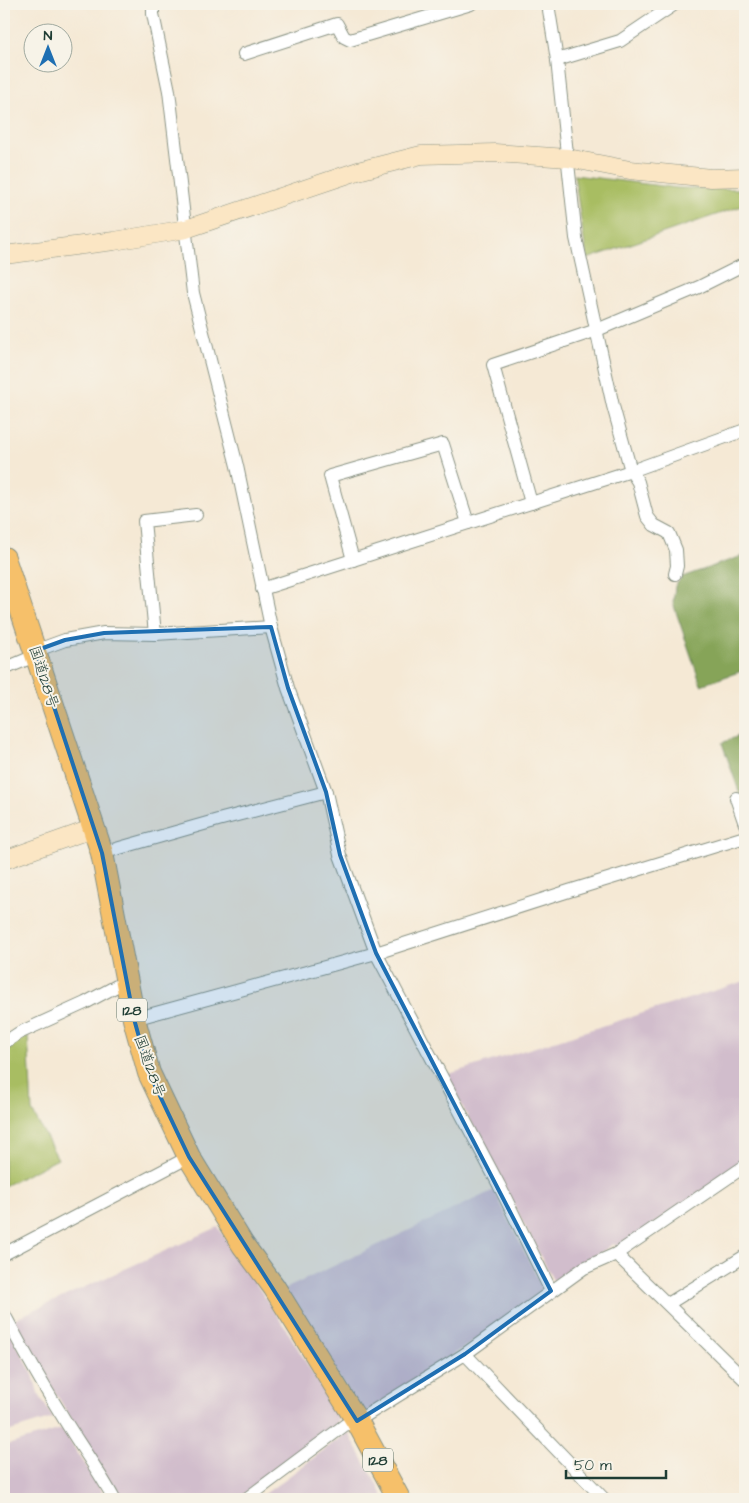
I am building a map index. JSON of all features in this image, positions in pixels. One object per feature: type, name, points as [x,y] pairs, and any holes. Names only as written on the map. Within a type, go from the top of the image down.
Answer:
[{"type":"highway","name":"国道128号","points":[[4,558],[102,853],[134,1019],[149,1073],[189,1157],[243,1245],[274,1287],[356,1421],[399,1499]]},
{"type":"street","points":[[153,4],[153,14],[168,91],[193,293],[237,466],[262,588],[288,688],[326,792],[340,855],[376,953],[499,1185],[551,1291]]},
{"type":"street","points":[[244,54],[337,24],[344,37],[350,40],[471,4]]},
{"type":"street","points":[[548,4],[557,60],[576,238],[613,406],[631,471],[638,482],[647,516],[654,525],[668,533],[676,550],[677,566],[675,574]]},
{"type":"street","points":[[557,60],[620,41],[675,4]]},
{"type":"street","points":[[4,255],[114,241],[186,229],[358,171],[421,155],[495,153],[568,158],[655,172],[712,178],[745,177]]},
{"type":"street","points":[[531,503],[493,365],[597,330],[699,287],[745,264]]},
{"type":"street","points":[[262,588],[631,471],[745,430]]},
{"type":"street","points":[[352,560],[330,476],[443,444],[468,523]]},
{"type":"street","points":[[156,634],[144,522],[196,515]]},
{"type":"street","points":[[4,669],[37,655],[43,648],[65,640],[104,633],[156,634],[271,627]]},
{"type":"street","points":[[102,853],[326,792]]},
{"type":"street","points":[[736,798],[745,824]]},
{"type":"street","points":[[4,860],[94,828]]},
{"type":"street","points":[[134,1019],[376,953],[745,837]]},
{"type":"street","points":[[4,1043],[20,1033],[85,1003],[126,981]]},
{"type":"street","points":[[4,1254],[189,1157]]},
{"type":"street","points":[[246,1499],[346,1425],[356,1421],[465,1354],[584,1268],[616,1254],[745,1166]]},
{"type":"street","points":[[616,1254],[745,1380]]},
{"type":"street","points":[[668,1304],[745,1256]]},
{"type":"street","points":[[4,1314],[40,1380],[114,1499]]},
{"type":"street","points":[[465,1354],[604,1499]]},
{"type":"highlighted area","points":[[271,627],[288,688],[326,792],[340,855],[376,953],[551,1291],[465,1354],[357,1421],[189,1157],[149,1073],[134,1019],[102,853],[37,655],[43,648],[65,640],[104,633]]},
{"type":"shaded area","points":[[745,981],[745,1160],[621,1248],[613,1244],[562,1279],[553,1280],[446,1075]]},
{"type":"shaded area","points":[[494,1190],[541,1286],[540,1297],[368,1411],[360,1411],[285,1289]]},
{"type":"shaded area","points":[[218,1227],[288,1332],[338,1416],[336,1425],[237,1499],[119,1499],[12,1320]]},
{"type":"shaded area","points":[[4,1321],[33,1375],[38,1393],[53,1418],[4,1433]]},
{"type":"shaded area","points":[[62,1429],[106,1499],[4,1499],[4,1446]]},
{"type":"shaded area","points":[[348,1432],[385,1499],[258,1499],[300,1468]]},
{"type":"green space","points":[[574,175],[678,188],[745,189],[745,205],[587,259]]},
{"type":"green space","points":[[745,555],[745,670],[701,685],[673,603],[675,586],[682,577]]},
{"type":"green space","points":[[745,733],[745,798],[742,800],[722,743]]},
{"type":"green space","points":[[28,1035],[32,1111],[58,1159],[4,1186],[4,1049]]}]
